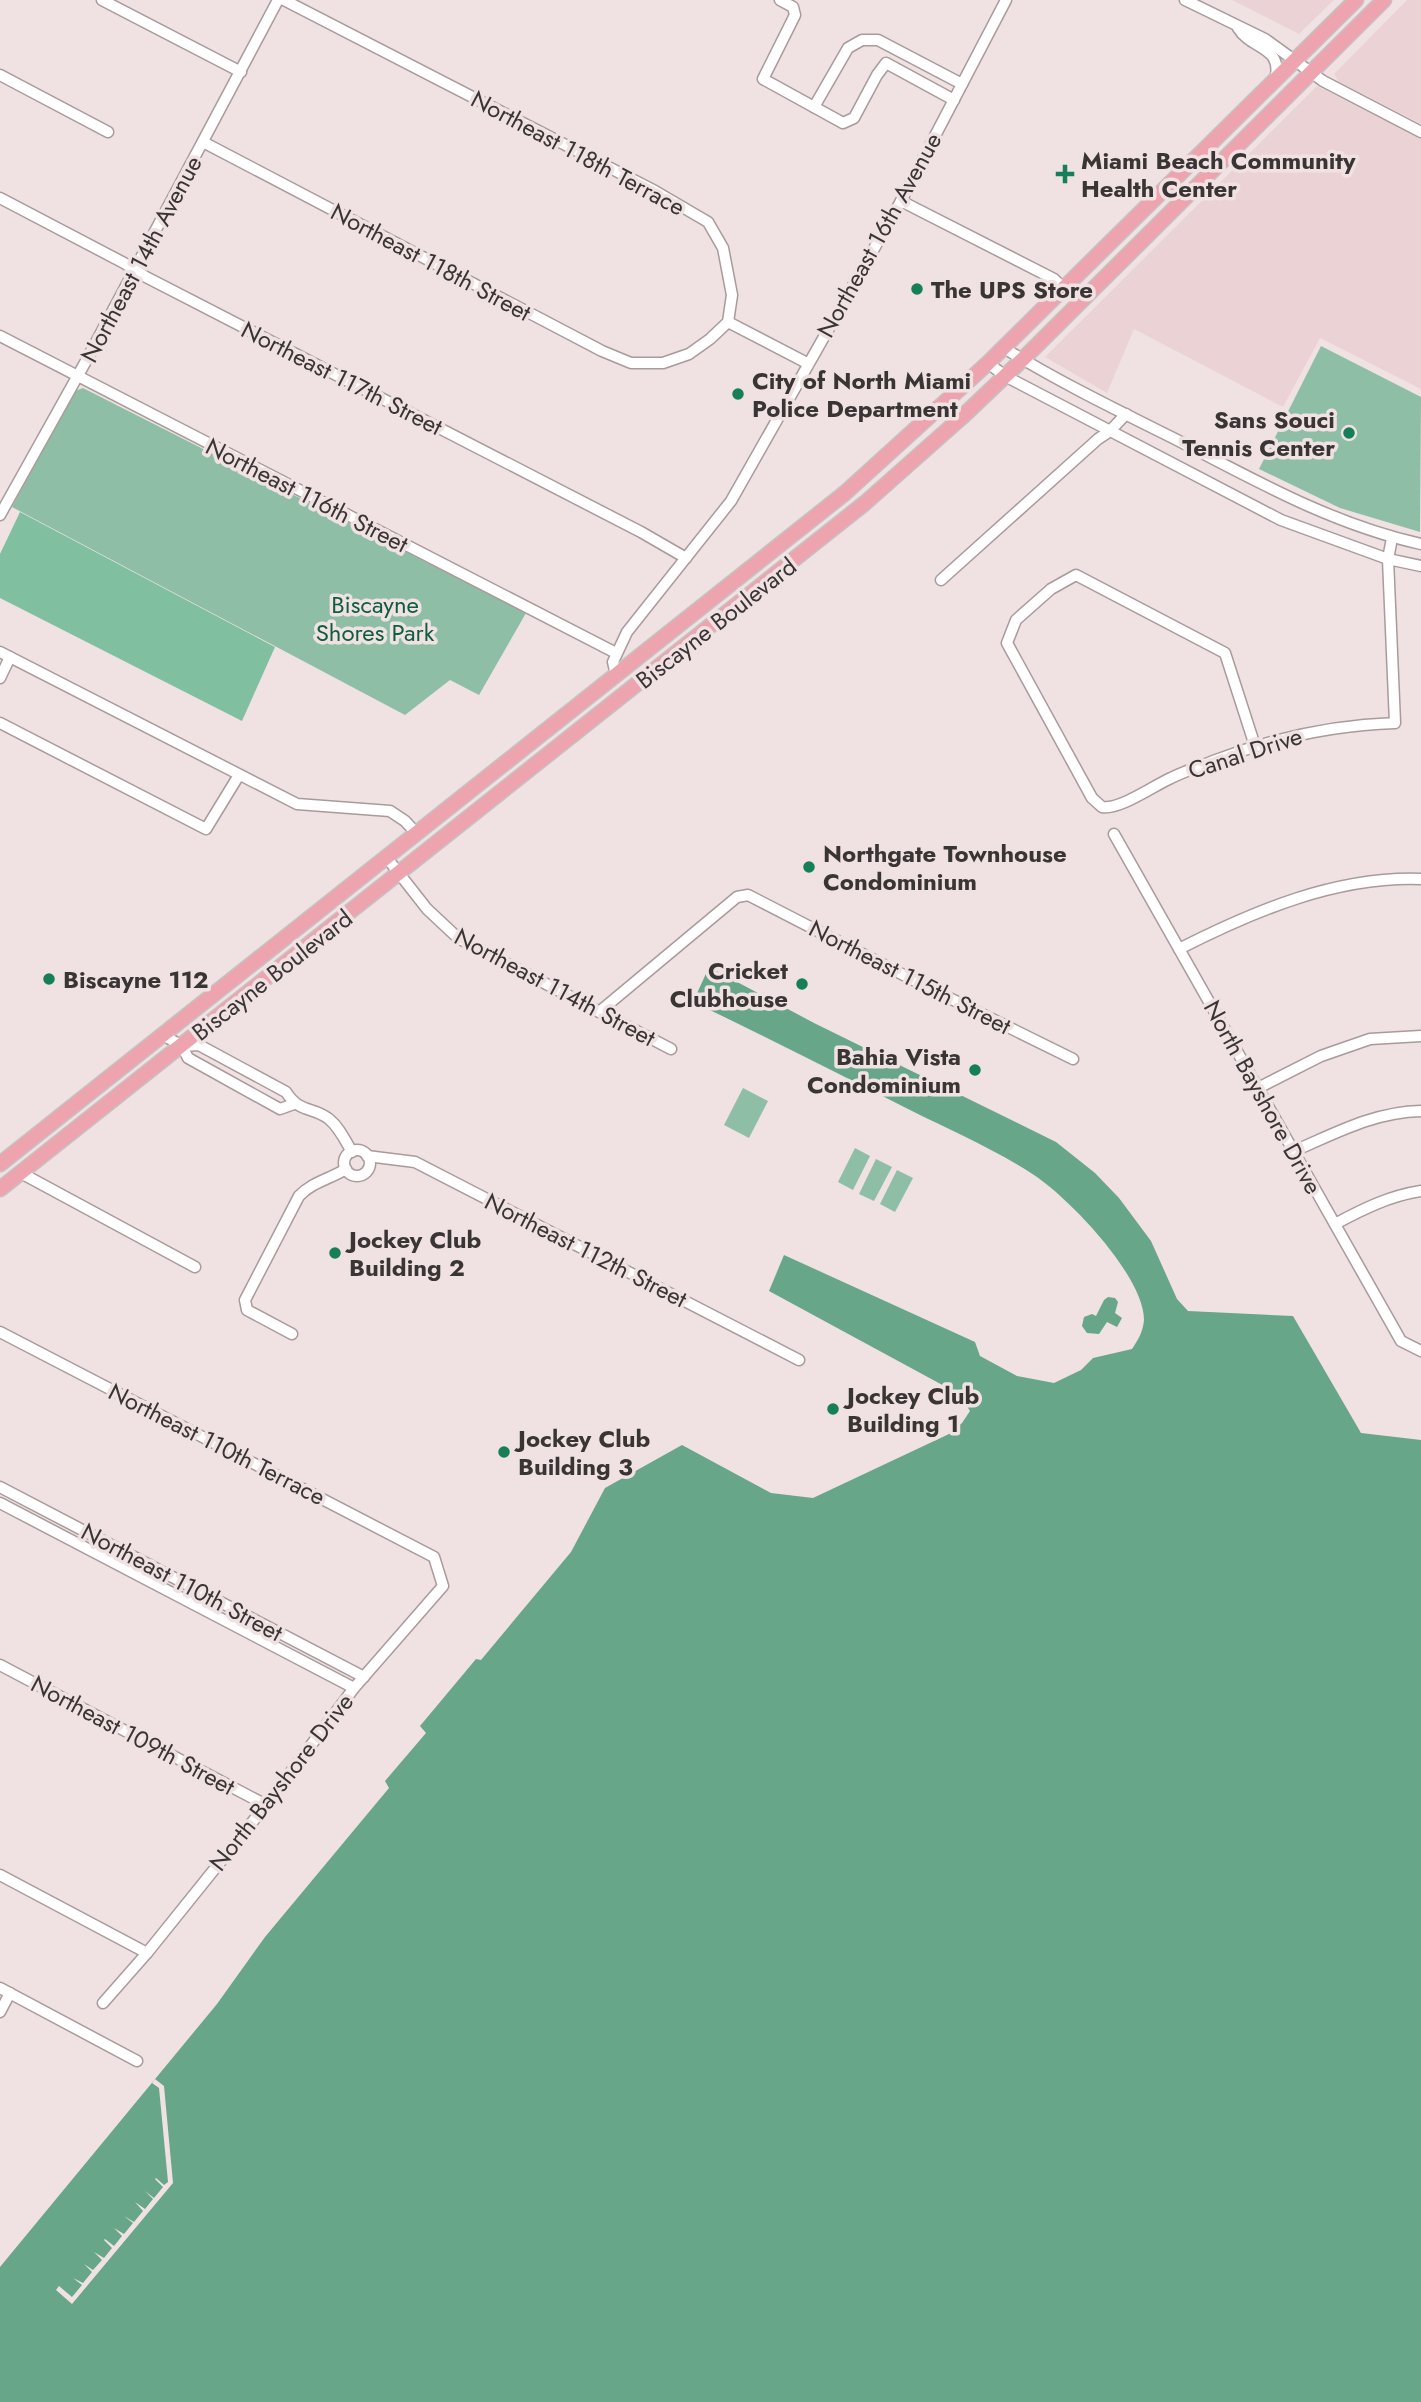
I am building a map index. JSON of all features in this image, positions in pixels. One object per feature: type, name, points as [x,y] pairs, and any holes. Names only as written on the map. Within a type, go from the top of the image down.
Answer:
[{"type":"main road","name":"Biscayne Boulevard","points":[[0,1164],[845,493],[1004,348],[1356,0]]},
{"type":"main road","name":"Biscayne Boulevard","points":[[0,1189],[828,534],[924,452],[1023,359],[1384,0]]},
{"type":"main road","points":[[1153,230],[1158,208],[1170,184]]},
{"type":"main road","points":[[609,708],[617,690],[616,676]]},
{"type":"street","points":[[102,0],[241,72]]},
{"type":"street","name":"Northeast 14th Avenue","points":[[0,515],[135,270],[278,0]]},
{"type":"street","name":"Northeast 118th Terrace","points":[[284,0],[655,191],[708,222],[723,248],[732,295],[728,322]]},
{"type":"street","points":[[780,0],[793,7],[795,15],[762,79],[843,123],[854,118],[886,63],[954,100]]},
{"type":"street","name":"Northeast 16th Avenue","points":[[616,653],[626,632],[731,501],[901,201],[1006,0]]},
{"type":"street","points":[[1185,0],[1282,49],[1311,73],[1421,132]]},
{"type":"street","points":[[1237,25],[1247,38],[1275,58],[1275,81]]},
{"type":"street","points":[[814,107],[848,48],[870,38],[962,84]]},
{"type":"street","points":[[898,70],[907,55]]},
{"type":"street","points":[[0,75],[108,132]]},
{"type":"street","name":"Northeast 118th Street","points":[[204,142],[602,351],[631,363],[663,363],[689,354],[710,340],[728,322]]},
{"type":"street","name":"Northeast 117th Street","points":[[0,198],[641,532],[686,558]]},
{"type":"street","points":[[901,201],[1054,279],[1064,289]]},
{"type":"street","points":[[728,322],[807,363]]},
{"type":"street","name":"Northeast 116th Street","points":[[0,336],[616,653]]},
{"type":"street","points":[[1004,348],[1295,501],[1392,538],[1421,544]]},
{"type":"street","points":[[988,363],[1005,376],[1282,520],[1388,559],[1421,566]]},
{"type":"street","points":[[941,580],[1126,414]]},
{"type":"street","points":[[0,487],[12,493]]},
{"type":"street","points":[[1388,559],[1392,538]]},
{"type":"street","name":"Canal Drive","points":[[1255,746],[1225,653],[1076,575],[1051,589],[1016,620],[1007,643],[1092,797],[1102,807],[1114,807],[1174,776],[1255,746],[1324,729],[1357,724],[1395,723],[1388,559]]},
{"type":"street","points":[[616,653],[613,662],[616,676]]},
{"type":"street","points":[[0,678],[5,654],[297,804],[390,811],[405,821],[416,834]]},
{"type":"street","points":[[0,723],[206,829],[239,775]]},
{"type":"street","name":"North Bayshore Drive","points":[[1114,834],[1401,1341],[1421,1351]]},
{"type":"street","name":"Northeast 114th Street","points":[[387,858],[439,922],[458,938],[671,1049]]},
{"type":"street","points":[[1179,949],[1223,927],[1278,905],[1340,887],[1421,879]]},
{"type":"street","name":"Northeast 115th Street","points":[[599,1012],[737,897],[748,895],[1073,1059]]},
{"type":"street","points":[[163,1035],[182,1046],[188,1058],[281,1109],[294,1104]]},
{"type":"street","points":[[1258,1088],[1321,1056],[1370,1039],[1421,1036]]},
{"type":"street","points":[[182,1046],[199,1045],[286,1092],[294,1104],[327,1117],[352,1152]]},
{"type":"street","points":[[254,1094],[263,1080]]},
{"type":"street","points":[[1294,1151],[1365,1120],[1401,1112],[1421,1111]]},
{"type":"street","points":[[361,1151],[367,1156],[370,1164],[364,1174],[356,1176],[346,1169],[345,1161],[352,1152],[361,1151]]},
{"type":"street","name":"Northeast 112th Street","points":[[367,1156],[415,1162],[799,1360]]},
{"type":"street","points":[[292,1334],[247,1310],[245,1300],[299,1196],[311,1185],[332,1178],[346,1169]]},
{"type":"street","points":[[21,1173],[195,1267]]},
{"type":"street","points":[[1335,1224],[1374,1203],[1396,1195],[1421,1191]]},
{"type":"street","name":"Northeast 110th Terrace","points":[[0,1332],[434,1557]]},
{"type":"street","name":"Northeast 110th Street","points":[[0,1487],[364,1677]]},
{"type":"street","name":"Northeast 110th Street","points":[[0,1503],[354,1688]]},
{"type":"street","name":"North Bayshore Drive","points":[[103,2003],[147,1953],[266,1805],[354,1688],[443,1586],[434,1557]]},
{"type":"street","name":"Northeast 109th Street","points":[[0,1665],[266,1805]]},
{"type":"street","points":[[0,1875],[147,1953]]},
{"type":"street","points":[[0,2012],[5,1990],[137,2061]]},
{"type":"shaded area","points":[[1232,0],[1334,0],[1299,34]]},
{"type":"shaded area","points":[[1407,0],[1421,0],[1421,124],[1339,82],[1334,74]]},
{"type":"shaded area","points":[[1317,86],[1421,137],[1421,389],[1320,338],[1283,407],[1134,329],[1107,393],[1045,357]]},
{"type":"shaded area","points":[[20,512],[275,647],[242,721],[0,598],[0,554]]},
{"type":"shaded area","points":[[709,967],[814,1023],[1056,1142],[1095,1173],[1119,1198],[1151,1241],[1177,1299],[1188,1311],[1293,1316],[1361,1433],[1421,1440],[1421,2402],[0,2402],[0,2267],[217,2004],[265,1937],[389,1788],[385,1781],[426,1733],[420,1726],[476,1659],[481,1660],[571,1552],[605,1488],[682,1445],[771,1493],[813,1498],[949,1434],[962,1423],[970,1411],[959,1394],[769,1291],[784,1255],[975,1342],[980,1356],[1017,1376],[1054,1383],[1081,1370],[1093,1358],[1132,1349],[1140,1336],[1144,1320],[1141,1302],[1132,1282],[1084,1219],[1049,1186],[989,1149],[693,1002]]},
{"type":"shaded area","points":[[1108,1297],[1115,1298],[1118,1302],[1115,1313],[1122,1318],[1117,1327],[1107,1322],[1099,1334],[1087,1333],[1082,1326],[1084,1317],[1092,1314],[1096,1316]]},
{"type":"green space","name":"Sans Souci Tennis Center","points":[[1321,346],[1421,397],[1420,532],[1340,508],[1259,469]]},
{"type":"green space","name":"Biscayne Shores Park","points":[[83,388],[526,613],[479,695],[450,680],[405,715],[12,507],[75,391]]},
{"type":"green space","points":[[743,1088],[768,1101],[749,1138],[724,1125]]},
{"type":"green space","points":[[855,1148],[870,1156],[853,1190],[838,1182]]},
{"type":"green space","points":[[876,1159],[892,1167],[874,1201],[859,1194]]},
{"type":"green space","points":[[897,1170],[913,1178],[895,1212],[880,1204]]},
{"type":"pier","points":[[155,2079],[164,2086],[173,2183],[72,2304],[56,2290],[59,2286],[72,2297],[82,2285],[73,2278],[83,2283],[92,2272],[84,2264],[93,2270],[102,2260],[94,2252],[104,2258],[112,2248],[104,2240],[114,2246],[122,2236],[114,2228],[124,2234],[133,2223],[124,2216],[134,2222],[143,2211],[135,2202],[145,2209],[153,2199],[145,2191],[154,2198],[163,2187],[155,2179],[164,2185],[168,2182],[159,2088],[152,2083]]},
{"type":"place","name":"Miami Beach Community Health Center","points":[[1065,174]]},
{"type":"place","name":"The UPS Store","points":[[917,289]]},
{"type":"place","name":"City of North Miami Police Department","points":[[738,394]]},
{"type":"place","name":"Sans Souci Tennis Center","points":[[1349,433]]},
{"type":"place","name":"Northgate Townhouse Condominium","points":[[809,867]]},
{"type":"place","name":"Biscayne 112","points":[[49,979]]},
{"type":"place","name":"Cricket Clubhouse","points":[[802,984]]},
{"type":"place","name":"Bahia Vista Condominium","points":[[975,1070]]},
{"type":"place","name":"Jockey Club Building 2","points":[[335,1253]]},
{"type":"place","name":"Jockey Club Building 1","points":[[833,1409]]},
{"type":"place","name":"Jockey Club Building 3","points":[[504,1452]]}]
